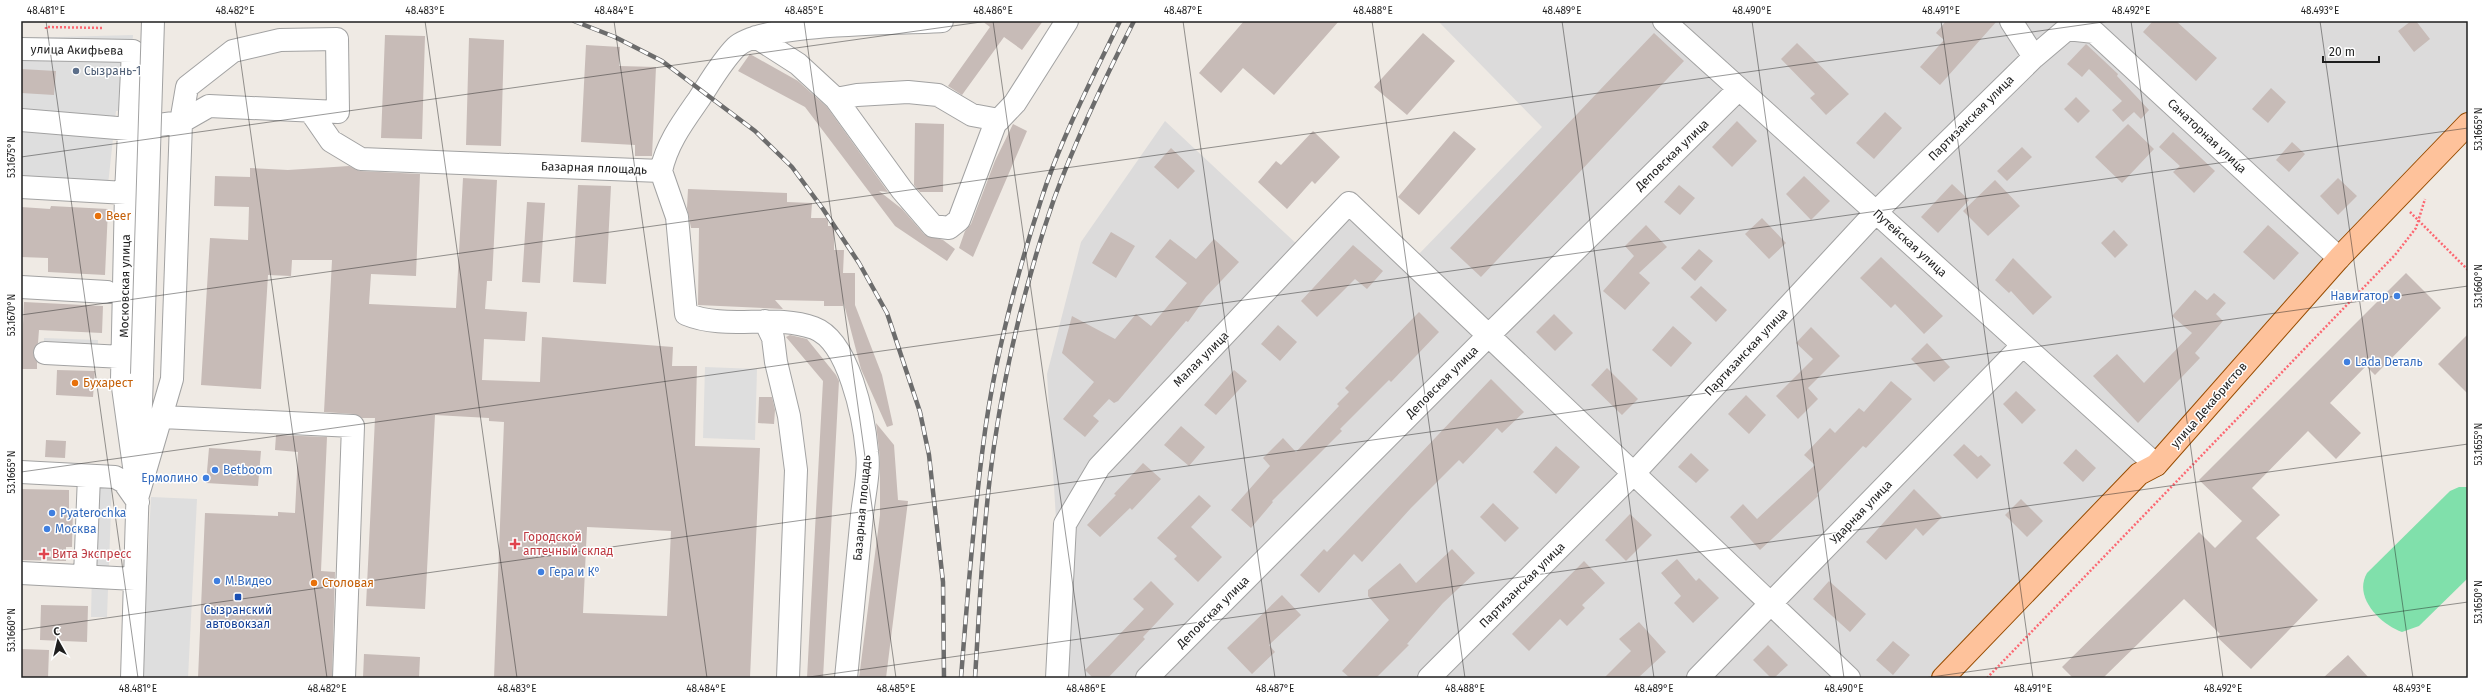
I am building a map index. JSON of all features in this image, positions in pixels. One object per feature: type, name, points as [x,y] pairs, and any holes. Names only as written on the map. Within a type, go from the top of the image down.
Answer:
[{"type":"main road","name":"улица Декабристов","points":[[1943,678],[2139,474],[2156,465],[2339,258],[2468,124]]},
{"type":"street","name":"Московская улица","points":[[132,678],[153,21]]},
{"type":"street","points":[[661,170],[665,151],[681,124],[748,35],[804,27],[942,21]]},
{"type":"street","points":[[748,35],[798,64],[836,99],[902,190],[933,226],[949,228],[959,220],[995,124],[1015,103],[1067,21]]},
{"type":"street","name":"Путейская улица","points":[[1664,21],[2156,465]]},
{"type":"street","points":[[2011,21],[2034,57]]},
{"type":"street","name":"Партизанская улица","points":[[1429,678],[1633,474],[1876,212],[2034,57],[2067,29]]},
{"type":"street","name":"Санаторная улица","points":[[2067,29],[2094,32],[2339,258]]},
{"type":"street","name":"Московская улица","points":[[138,498],[172,379],[181,122],[187,87],[233,51],[280,40],[337,39],[338,112],[311,112]]},
{"type":"street","name":"улица Акифьева","points":[[21,49],[133,51]]},
{"type":"street","name":"Московская улица","points":[[133,51],[126,193],[122,380],[138,498]]},
{"type":"street","name":"Деповская улица","points":[[1147,678],[1488,336],[1739,89]]},
{"type":"street","points":[[836,99],[857,95],[908,92],[938,95],[972,115],[1000,120]]},
{"type":"street","points":[[21,120],[129,129],[181,122],[209,106],[311,112]]},
{"type":"street","name":"Базарная площадь","points":[[311,112],[331,141],[361,159],[661,170],[676,218],[686,314],[703,321],[766,321],[793,323],[814,328],[828,335],[847,366],[855,392],[868,452],[846,678]]},
{"type":"street","points":[[21,187],[126,193]]},
{"type":"street","name":"Малая улица","points":[[1057,678],[1065,524],[1099,467],[1349,203],[1488,336]]},
{"type":"street","points":[[21,287],[107,292]]},
{"type":"street","points":[[766,321],[773,338],[776,362],[789,416],[796,470],[788,678]]},
{"type":"street","points":[[1488,336],[1849,678]]},
{"type":"street","name":"Ударная улица","points":[[1698,678],[1772,605],[2023,345]]},
{"type":"street","points":[[44,353],[123,357]]},
{"type":"street","points":[[162,417],[353,426],[344,678]]},
{"type":"street","points":[[21,472],[115,478],[124,482],[138,498]]},
{"type":"street","points":[[85,576],[89,476]]},
{"type":"street","points":[[21,573],[135,579]]},
{"type":"path","points":[[53,27],[108,28]]},
{"type":"path","points":[[1987,678],[2395,255],[2416,228],[2424,200],[2430,194]]},
{"type":"path","points":[[2397,198],[2468,270]]},
{"type":"shaded area","points":[[1438,21],[2468,21],[2468,125],[1942,678],[1051,678],[1057,535],[1047,374],[1081,242],[1165,121],[1301,248],[1351,194],[1417,256],[1542,127]]},
{"type":"shaded area","points":[[133,35],[127,110],[116,111],[106,203],[21,197],[21,38]]},
{"type":"shaded area","points":[[44,338],[98,340],[97,366],[43,364]]},
{"type":"shaded area","points":[[705,367],[757,369],[755,440],[703,438]]},
{"type":"shaded area","points":[[78,482],[112,483],[107,617],[91,617],[92,571]]},
{"type":"shaded area","points":[[151,497],[197,499],[188,678],[142,678]]},
{"type":"green space","points":[[2459,487],[2468,487],[2468,578],[2419,626],[2402,632],[2385,623],[2371,608],[2366,600],[2363,591],[2367,573],[2450,491]]},
{"type":"building","points":[[982,21],[1043,21],[1022,50],[1004,37],[962,95],[948,86],[990,27]]},
{"type":"building","points":[[1244,21],[1339,21],[1274,95],[1243,68],[1221,93],[1199,73]]},
{"type":"building","points":[[1946,21],[1997,21],[1940,85],[1920,67],[1944,40],[1936,33]]},
{"type":"building","points":[[2153,21],[2176,21],[2217,58],[2196,81],[2143,32]]},
{"type":"building","points":[[2411,21],[2416,21],[2430,39],[2414,52],[2398,31]]},
{"type":"building","points":[[1423,33],[1455,61],[1407,115],[1374,87]]},
{"type":"building","points":[[1654,33],[1684,61],[1481,277],[1450,248]]},
{"type":"building","points":[[385,35],[425,36],[422,139],[381,138]]},
{"type":"building","points":[[469,38],[504,40],[501,146],[466,145]]},
{"type":"building","points":[[1797,43],[1849,94],[1826,115],[1810,98],[1815,94],[1781,59]]},
{"type":"building","points":[[2086,44],[2118,74],[2117,76],[2149,110],[2141,119],[2134,112],[2123,122],[2112,110],[2122,101],[2089,69],[2082,77],[2067,64]]},
{"type":"building","points":[[586,45],[620,47],[619,66],[656,67],[652,156],[635,156],[635,145],[581,142]]},
{"type":"building","points":[[750,54],[798,81],[827,107],[888,192],[879,191],[902,209],[924,234],[943,240],[955,249],[947,261],[895,226],[805,107],[738,71]]},
{"type":"building","points":[[21,69],[56,71],[54,95],[21,93]]},
{"type":"building","points":[[2271,88],[2286,102],[2268,123],[2252,109]]},
{"type":"building","points":[[2076,97],[2090,111],[2078,123],[2064,109]]},
{"type":"building","points":[[1885,112],[1902,128],[1874,159],[1856,143]]},
{"type":"building","points":[[1737,121],[1757,141],[1732,167],[1712,147]]},
{"type":"building","points":[[915,123],[944,124],[943,192],[920,192],[914,185]]},
{"type":"building","points":[[1013,124],[1027,131],[973,257],[959,248],[965,231],[971,224],[995,161]]},
{"type":"building","points":[[2128,124],[2154,149],[2122,183],[2095,157]]},
{"type":"building","points":[[1313,131],[1340,157],[1315,184],[1312,181],[1287,209],[1258,182],[1276,161],[1281,165]]},
{"type":"building","points":[[1454,131],[1476,149],[1419,215],[1398,197]]},
{"type":"building","points":[[2173,132],[2215,171],[2194,193],[2173,172],[2180,166],[2159,147]]},
{"type":"building","points":[[2292,142],[2305,154],[2289,172],[2276,160]]},
{"type":"building","points":[[2022,147],[2032,157],[2007,181],[1997,171]]},
{"type":"building","points":[[1171,148],[1195,171],[1178,189],[1154,167]]},
{"type":"building","points":[[349,166],[360,171],[420,174],[416,276],[371,274],[369,304],[456,308],[463,178],[497,180],[492,281],[487,281],[485,309],[527,312],[525,341],[484,339],[482,380],[540,382],[542,337],[673,347],[672,366],[697,366],[695,446],[760,448],[750,678],[494,678],[504,422],[489,421],[489,418],[435,415],[425,609],[366,606],[375,418],[362,418],[354,414],[324,412],[332,260],[292,260],[291,276],[268,275],[261,389],[201,385],[210,238],[248,240],[249,207],[214,206],[215,176],[250,177],[250,168],[288,170]],"holes":[[[587,527],[671,531],[667,616],[583,613]]]},
{"type":"building","points":[[1804,176],[1830,201],[1811,220],[1786,194]]},
{"type":"building","points":[[2338,178],[2357,196],[2338,215],[2320,196]]},
{"type":"building","points":[[1995,180],[2020,206],[1988,236],[1963,211]]},
{"type":"building","points":[[1952,184],[1969,200],[1938,233],[1921,217]]},
{"type":"building","points":[[578,185],[611,186],[606,284],[573,282]]},
{"type":"building","points":[[1679,185],[1695,198],[1680,215],[1664,202]]},
{"type":"building","points":[[688,189],[787,193],[787,202],[812,203],[811,218],[828,218],[828,226],[834,226],[834,250],[844,250],[843,273],[855,273],[855,305],[882,375],[893,425],[887,427],[861,369],[843,300],[843,306],[824,306],[824,301],[775,300],[783,309],[698,305],[699,228],[691,228],[687,208]]},
{"type":"building","points":[[527,202],[545,203],[540,283],[522,282]]},
{"type":"building","points":[[51,206],[108,209],[105,275],[48,272],[48,258],[21,257],[21,207],[50,209]]},
{"type":"building","points":[[1762,218],[1786,243],[1769,259],[1745,234]]},
{"type":"building","points":[[1646,225],[1667,247],[1639,273],[1650,283],[1625,310],[1603,291],[1634,256],[1625,246]]},
{"type":"building","points":[[2268,225],[2299,253],[2274,280],[2243,252]]},
{"type":"building","points":[[2114,230],[2128,245],[2115,258],[2101,243]]},
{"type":"building","points":[[1111,232],[1135,246],[1116,278],[1092,263]]},
{"type":"building","points":[[1170,239],[1196,259],[1214,239],[1239,262],[1206,297],[1188,322],[1186,321],[1118,401],[1114,403],[1109,399],[1093,416],[1099,421],[1085,437],[1063,419],[1094,382],[1062,353],[1072,316],[1115,339],[1136,314],[1151,326],[1187,283],[1155,257]]},
{"type":"building","points":[[1353,245],[1383,271],[1367,289],[1355,279],[1317,317],[1301,301]]},
{"type":"building","points":[[1699,249],[1713,261],[1695,281],[1681,268]]},
{"type":"building","points":[[1881,257],[1943,316],[1924,334],[1895,304],[1891,308],[1860,278]]},
{"type":"building","points":[[2013,258],[2052,297],[2033,315],[2011,291],[2009,293],[1995,280]]},
{"type":"building","points":[[2406,273],[2441,308],[2375,375],[2366,366],[2330,403],[2361,433],[2336,459],[2308,431],[2252,488],[2280,515],[2256,538],[2318,600],[2251,669],[2217,637],[2220,634],[2184,599],[2103,678],[2073,678],[2062,667],[2199,532],[2215,548],[2242,521],[2199,480]]},
{"type":"building","points":[[1701,286],[1727,310],[1716,322],[1690,297]]},
{"type":"building","points":[[2195,290],[2207,300],[2214,293],[2226,303],[2216,314],[2223,321],[2195,353],[2200,358],[2138,423],[2093,376],[2117,354],[2144,383],[2192,333],[2172,316]]},
{"type":"building","points":[[24,302],[103,306],[102,333],[39,330],[38,343],[33,353],[37,362],[37,369],[21,369]]},
{"type":"building","points":[[1419,312],[1439,332],[1391,382],[1389,380],[1340,429],[1342,431],[1272,501],[1273,502],[1251,528],[1231,510],[1270,466],[1263,458],[1283,438],[1296,452],[1339,406],[1337,404],[1349,392],[1345,388]]},
{"type":"building","points":[[1554,314],[1573,333],[1555,351],[1536,332]]},
{"type":"building","points":[[1278,325],[1297,342],[1280,361],[1261,344]]},
{"type":"building","points":[[1673,326],[1692,343],[1671,367],[1652,350]]},
{"type":"building","points":[[1811,327],[1840,356],[1808,388],[1818,399],[1798,419],[1776,396],[1813,359],[1796,343]]},
{"type":"building","points":[[2468,334],[2468,394],[2438,364]]},
{"type":"building","points":[[790,335],[807,339],[836,375],[839,381],[823,678],[807,678],[823,381],[786,337]]},
{"type":"building","points":[[1927,343],[1950,367],[1934,382],[1911,359]]},
{"type":"building","points":[[1607,368],[1638,399],[1622,415],[1591,385]]},
{"type":"building","name":"Бухарест","points":[[57,370],[95,371],[93,397],[56,395]]},
{"type":"building","points":[[1234,370],[1247,381],[1216,415],[1204,405]]},
{"type":"building","points":[[1491,379],[1524,412],[1502,433],[1497,428],[1463,464],[1459,460],[1411,508],[1362,562],[1354,554],[1319,593],[1300,575],[1324,549],[1327,552]]},
{"type":"building","points":[[1891,381],[1912,399],[1866,448],[1863,446],[1817,494],[1818,496],[1760,550],[1730,517],[1743,504],[1757,519],[1815,465],[1804,455],[1830,428],[1835,433],[1859,408],[1864,412]]},
{"type":"building","points":[[2016,391],[2036,410],[2022,424],[2003,404]]},
{"type":"building","points":[[1746,395],[1766,415],[1749,434],[1728,414]]},
{"type":"building","points":[[759,397],[772,397],[775,410],[774,424],[758,423]]},
{"type":"building","points":[[876,423],[894,445],[898,500],[908,501],[886,678],[859,678],[880,515],[880,459]]},
{"type":"building","points":[[1181,426],[1205,447],[1189,466],[1164,445]]},
{"type":"building","points":[[276,435],[327,437],[321,571],[335,572],[332,678],[198,678],[205,513],[278,516],[278,512],[295,513],[298,452],[275,450]]},
{"type":"building","points":[[46,440],[66,441],[65,458],[45,457]]},
{"type":"building","points":[[1964,444],[1978,457],[1981,455],[1991,465],[1977,479],[1953,455]]},
{"type":"building","points":[[1556,446],[1580,467],[1556,494],[1533,472]]},
{"type":"building","points":[[209,448],[261,451],[258,486],[206,483]]},
{"type":"building","points":[[2076,449],[2096,468],[2083,482],[2063,463]]},
{"type":"building","points":[[1691,453],[1709,470],[1696,483],[1678,467]]},
{"type":"building","points":[[1143,463],[1161,479],[1132,510],[1130,508],[1100,537],[1087,525],[1116,495],[1114,494]]},
{"type":"building","name":"Москва","points":[[21,489],[69,490],[69,510],[73,510],[72,547],[66,547],[66,561],[21,560]]},
{"type":"building","points":[[1914,489],[1942,517],[1923,536],[1916,528],[1886,560],[1866,542]]},
{"type":"building","points":[[1199,495],[1211,506],[1191,527],[1222,557],[1198,582],[1174,559],[1177,556],[1157,538]]},
{"type":"building","points":[[2021,499],[2043,521],[2027,537],[2005,515]]},
{"type":"building","points":[[1493,503],[1519,528],[1505,542],[1480,517]]},
{"type":"building","points":[[1630,514],[1652,535],[1626,561],[1605,540]]},
{"type":"building","points":[[1452,549],[1475,573],[1443,603],[1407,644],[1409,645],[1376,678],[1350,678],[1342,671],[1389,620],[1368,596],[1368,590],[1400,563],[1416,583]]},
{"type":"building","points":[[1677,559],[1696,581],[1699,578],[1719,598],[1693,623],[1674,603],[1681,596],[1661,573]]},
{"type":"building","points":[[1584,561],[1605,583],[1582,605],[1585,608],[1567,626],[1560,619],[1529,651],[1512,634]]},
{"type":"building","points":[[1151,581],[1174,604],[1143,637],[1145,639],[1108,678],[1093,678],[1085,670],[1144,609],[1133,599]]},
{"type":"building","points":[[1829,581],[1866,614],[1850,632],[1813,599]]},
{"type":"building","points":[[1282,595],[1301,615],[1269,645],[1275,652],[1252,674],[1227,648]]},
{"type":"building","points":[[41,605],[88,606],[87,642],[40,640]]},
{"type":"building","points":[[1639,622],[1666,652],[1638,678],[1604,678],[1631,651],[1619,639]]},
{"type":"building","points":[[1893,641],[1910,655],[1893,675],[1876,660]]},
{"type":"building","points":[[1768,645],[1788,665],[1774,678],[1771,678],[1753,660]]},
{"type":"building","points":[[21,649],[49,650],[48,678],[21,678]]},
{"type":"building","points":[[364,654],[420,657],[419,678],[363,678]]},
{"type":"building","points":[[2348,655],[2369,678],[2323,678]]},
{"type":"railway","points":[[574,21],[615,37],[662,61],[755,131],[792,167],[823,209],[859,263],[887,313],[920,412],[929,455],[943,582],[944,678]]},
{"type":"railway","points":[[961,678],[979,475],[987,416],[1006,322],[1023,260],[1049,177],[1078,109],[1120,21]]},
{"type":"railway","points":[[975,678],[982,562],[990,475],[999,415],[1018,321],[1035,259],[1054,199],[1091,109],[1134,21]]},
{"type":"place","name":"Сызрань-1","points":[[76,71]]},
{"type":"place","name":"Beer","points":[[98,216]]},
{"type":"place","name":"Навигатор","points":[[2397,296]]},
{"type":"place","name":"Lada Dеталь","points":[[2347,362]]},
{"type":"place","name":"Бухарест","points":[[75,383]]},
{"type":"place","name":"Betboom","points":[[215,470]]},
{"type":"place","name":"Ермолино","points":[[206,478]]},
{"type":"place","name":"Pyaterochka","points":[[52,513]]},
{"type":"place","name":"Москва","points":[[47,529]]},
{"type":"place","name":"Городской аптечный склад","points":[[515,544]]},
{"type":"place","name":"Вита Экспресс","points":[[44,554]]},
{"type":"place","name":"Гера и К⁰","points":[[541,572]]},
{"type":"place","name":"М.Видео","points":[[217,581]]},
{"type":"place","name":"Столовая","points":[[314,583]]},
{"type":"place","name":"Сызранский автовокзал","points":[[238,597]]}]
